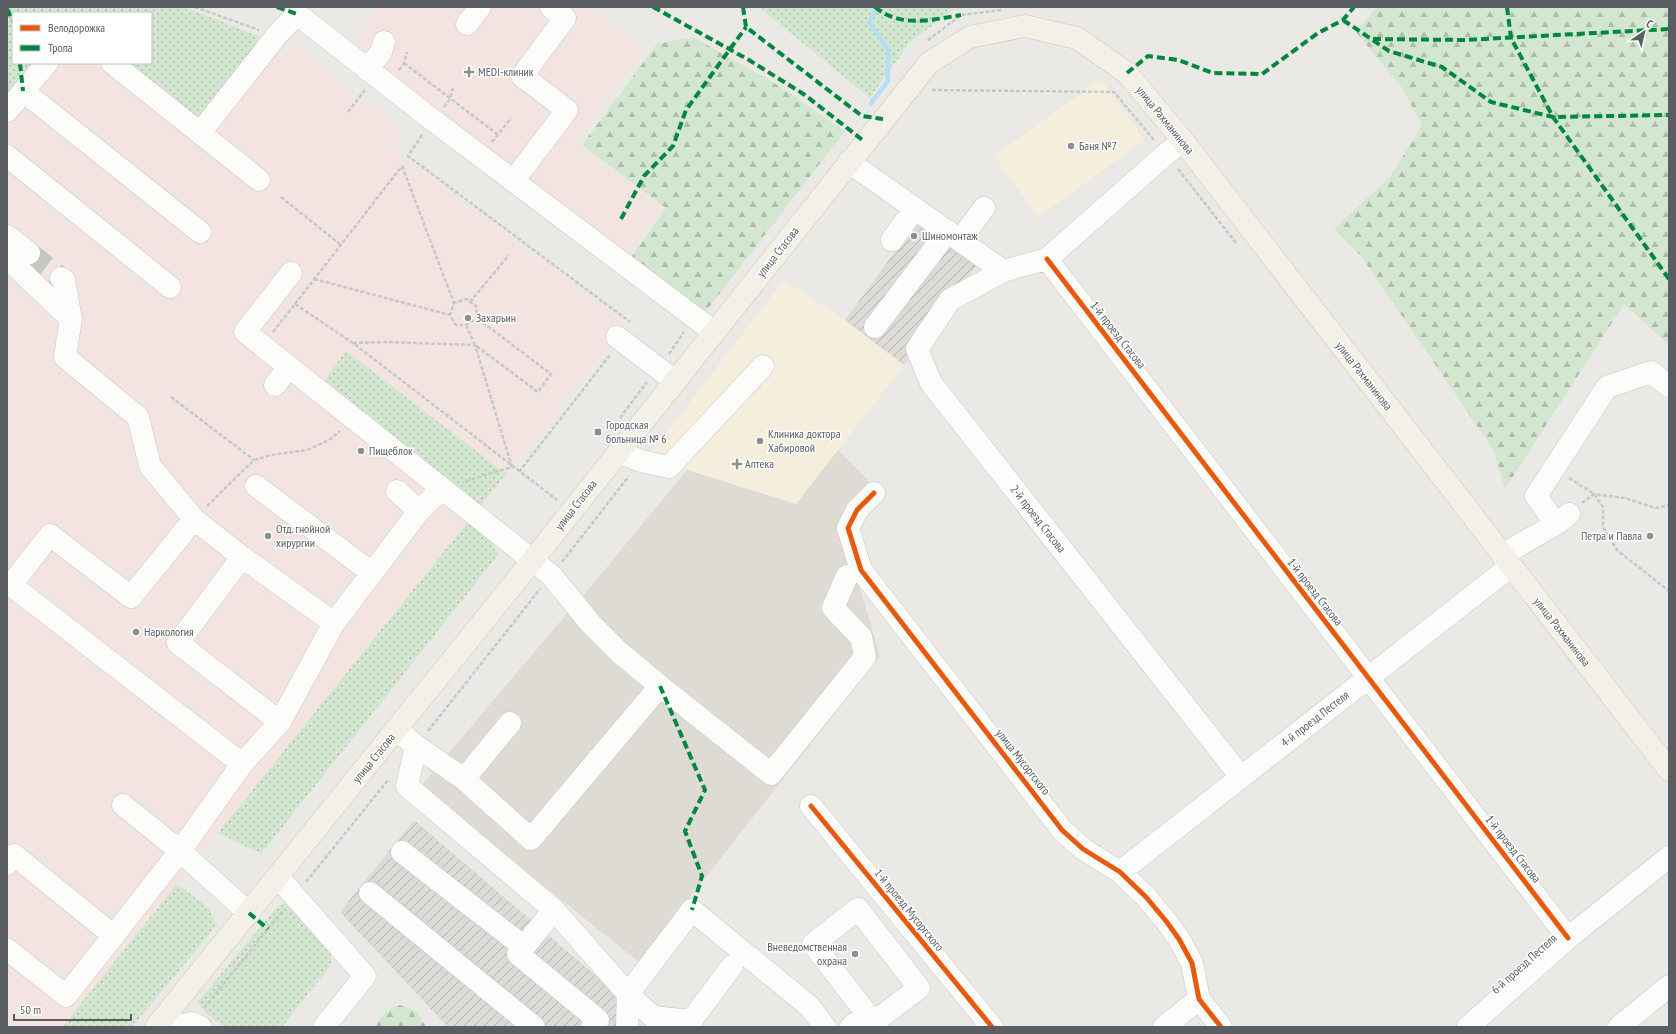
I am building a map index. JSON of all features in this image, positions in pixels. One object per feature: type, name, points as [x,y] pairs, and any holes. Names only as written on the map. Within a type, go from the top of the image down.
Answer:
[{"type":"main road","name":"улица Рахманинова","points":[[1024,26],[1077,38],[1127,73],[1183,141],[1669,770]]},
{"type":"main road","name":"улица Стасова","points":[[156,1027],[397,730],[929,62],[970,38],[1024,26]]},
{"type":"street","points":[[467,24],[480,7]]},
{"type":"street","points":[[513,181],[567,110],[522,76],[566,18],[551,7]]},
{"type":"street","points":[[200,134],[277,35],[297,14],[627,271],[714,332]]},
{"type":"street","points":[[368,70],[381,52],[384,42]]},
{"type":"street","points":[[7,111],[46,64]]},
{"type":"street","points":[[113,64],[259,180]]},
{"type":"street","points":[[23,91],[200,232]]},
{"type":"street","points":[[849,162],[1003,271],[1047,259],[1166,154],[1183,141]]},
{"type":"street","points":[[7,156],[170,287]]},
{"type":"street","points":[[892,240],[915,208]]},
{"type":"street","points":[[875,327],[954,235],[984,208]]},
{"type":"street","points":[[7,236],[29,253]]},
{"type":"street","points":[[7,258],[71,319]]},
{"type":"street","name":"1-й проезд Стасова","points":[[1047,259],[1568,938]]},
{"type":"street","name":"2-й проезд Стасова","points":[[1003,271],[950,300],[917,349],[931,383],[1241,777]]},
{"type":"street","points":[[291,273],[245,332],[551,575],[591,624],[618,652],[771,774],[865,658],[861,638],[833,608],[847,576]]},
{"type":"street","points":[[61,278],[64,280],[71,319],[65,357],[138,417],[150,466],[194,519],[242,557],[334,623]]},
{"type":"street","points":[[619,339],[675,382]]},
{"type":"street","points":[[618,452],[641,462],[669,467],[764,366]]},
{"type":"street","points":[[275,385],[289,368]]},
{"type":"street","points":[[1562,519],[1536,496],[1607,387],[1651,372],[1669,386]]},
{"type":"street","points":[[256,486],[372,573]]},
{"type":"street","points":[[7,949],[66,996],[180,851],[242,764],[280,722],[334,623],[420,511],[442,489]]},
{"type":"street","points":[[397,491],[420,511]]},
{"type":"street","name":"улица Мусоргского","points":[[874,493],[857,510],[848,528],[861,570],[1062,830],[1083,849],[1120,872],[1146,897],[1179,939],[1192,963],[1199,999],[1221,1027]]},
{"type":"street","points":[[194,519],[131,597],[50,535],[12,585],[242,764]]},
{"type":"street","name":"4-й проезд Пестеля","points":[[1120,872],[1368,678],[1506,560],[1562,519]]},
{"type":"street","points":[[242,557],[178,644],[280,722]]},
{"type":"street","points":[[397,730],[416,746],[464,779],[531,839],[660,686]]},
{"type":"street","points":[[464,779],[510,723]]},
{"type":"street","points":[[416,746],[406,786],[554,910],[628,994],[652,1017],[691,1021],[732,966]]},
{"type":"street","points":[[123,805],[180,851],[249,913]]},
{"type":"street","name":"1-й проезд Мусоргского","points":[[811,806],[992,1027]]},
{"type":"street","points":[[402,852],[524,947]]},
{"type":"street","points":[[7,864],[14,855],[114,936]]},
{"type":"street","name":"6-й проезд Пестеля","points":[[1468,1027],[1568,938],[1669,857]]},
{"type":"street","points":[[278,877],[365,976],[324,1027]]},
{"type":"street","points":[[370,893],[534,1027]]},
{"type":"street","points":[[858,909],[919,988],[874,1022],[859,1021],[813,944],[858,909]]},
{"type":"street","points":[[554,910],[518,954],[598,1020],[592,1027]]},
{"type":"street","points":[[627,1027],[628,994],[692,910],[810,1007],[825,1027]]},
{"type":"street","points":[[1618,1027],[1669,986]]},
{"type":"street","points":[[1164,1027],[1199,999]]},
{"type":"street","points":[[175,1027],[192,1023],[201,1027]]},
{"type":"path","points":[[926,42],[961,15],[1004,10]]},
{"type":"path","points":[[407,52],[404,63],[497,134],[511,118]]},
{"type":"path","points":[[450,99],[453,88]]},
{"type":"path","points":[[928,95],[933,89],[1114,92],[1166,154],[1239,247]]},
{"type":"path","points":[[348,112],[364,90],[371,95]]},
{"type":"path","points":[[417,132],[423,136],[408,156],[634,324],[619,339],[519,472]]},
{"type":"path","points":[[262,346],[402,166],[454,303],[450,315]]},
{"type":"path","points":[[281,198],[341,245]]},
{"type":"path","points":[[470,302],[510,255]]},
{"type":"path","points":[[314,279],[450,315],[456,325],[466,325],[477,318]]},
{"type":"path","points":[[277,290],[353,343],[557,501]]},
{"type":"path","points":[[353,343],[387,342],[475,345],[538,392],[551,374],[477,318],[476,306],[466,299],[454,303]]},
{"type":"path","points":[[664,348],[669,353],[695,318]]},
{"type":"path","points":[[466,325],[475,345],[512,467]]},
{"type":"path","points":[[170,397],[254,460]]},
{"type":"path","points":[[194,519],[254,460],[271,455],[307,450],[329,440],[354,419]]},
{"type":"path","points":[[416,746],[641,462]]},
{"type":"path","points":[[442,489],[512,467]]},
{"type":"path","points":[[1554,468],[1594,494],[1603,507],[1604,527],[1617,550],[1669,591]]},
{"type":"path","points":[[1562,519],[1594,494],[1625,498],[1655,508],[1669,505]]},
{"type":"shaded area","points":[[26,7],[162,7],[267,48],[283,59],[294,45],[403,131],[391,147],[627,324],[62,1027],[7,1027],[7,14],[12,12],[12,64],[152,64],[152,12],[12,12]]},
{"type":"shaded area","points":[[379,7],[589,7],[645,50],[575,143],[661,208],[625,255],[350,45]]},
{"type":"shaded area","points":[[1101,79],[1145,140],[1038,217],[994,156]]},
{"type":"shaded area","points":[[925,211],[985,254],[904,365],[845,320]]},
{"type":"shaded area","points":[[784,280],[845,320],[904,365],[796,505],[687,470],[651,453]]},
{"type":"shaded area","points":[[838,450],[873,485],[840,522],[880,656],[639,962],[420,787],[570,610],[598,617],[583,596],[687,470],[796,504]]},
{"type":"shaded area","points":[[414,820],[616,993],[624,1027],[448,1027],[340,912]]},
{"type":"green space","points":[[7,7],[185,7],[268,40],[199,118],[188,116],[122,64],[152,64],[152,12],[12,12],[12,64],[37,64],[7,100]]},
{"type":"green space","points":[[763,7],[991,7],[954,9],[910,42],[870,98],[761,9]]},
{"type":"green space","points":[[1377,7],[1669,7],[1669,345],[1624,304],[1505,489],[1493,449],[1361,256],[1334,229],[1390,177],[1422,125],[1402,88],[1356,32]]},
{"type":"green space","points":[[693,37],[781,87],[845,131],[706,311],[632,256],[666,208],[582,145],[657,44]]},
{"type":"green space","points":[[346,351],[506,474],[480,506],[321,385]]},
{"type":"green space","points":[[467,523],[487,535],[493,543],[498,555],[261,854],[218,833]]},
{"type":"green space","points":[[177,884],[208,907],[217,925],[132,1027],[62,1027]]},
{"type":"green space","points":[[286,903],[293,906],[331,948],[331,965],[282,1027],[225,1027],[206,1013],[198,1002],[276,908]]},
{"type":"green space","points":[[400,1005],[416,1011],[426,1027],[376,1027],[385,1013]]},
{"type":"waterway","points":[[871,103],[888,81],[888,49],[869,22],[878,7]]},
{"type":"tunnel","points":[[29,253],[61,278]]},
{"type":"marked path","points":[[277,7],[297,14]]},
{"type":"marked path","points":[[653,7],[749,60],[805,95],[865,142]]},
{"type":"marked path","points":[[743,7],[746,27],[862,116],[883,119]]},
{"type":"marked path","points":[[875,7],[885,14],[905,20],[916,21],[961,15]]},
{"type":"marked path","points":[[1127,73],[1148,56],[1178,60],[1213,73],[1262,74],[1318,33],[1343,20],[1354,7]]},
{"type":"marked path","points":[[1507,7],[1511,38],[1553,117],[1669,279]]},
{"type":"marked path","points":[[7,9],[12,19]]},
{"type":"marked path","points":[[1343,20],[1389,51],[1442,67],[1491,102],[1553,117],[1669,115]]},
{"type":"marked path","points":[[621,219],[644,176],[673,146],[686,110],[746,27]]},
{"type":"marked path","points":[[1373,39],[1465,40],[1669,29]]},
{"type":"marked path","points":[[20,64],[23,91]]},
{"type":"marked path","points":[[660,686],[705,790],[685,831],[702,876],[692,910]]},
{"type":"marked path","points":[[249,913],[268,929]]},
{"type":"cycle path","points":[[1047,259],[1568,938]]},
{"type":"cycle path","points":[[874,493],[857,510],[848,528],[861,570],[1062,830],[1083,849],[1120,872],[1146,897],[1166,921],[1179,939],[1192,963],[1199,999],[1221,1027]]},
{"type":"cycle path","points":[[811,806],[992,1027]]},
{"type":"place","name":"MEDI-клиник","points":[[469,72]]},
{"type":"place","name":"Баня №7","points":[[1071,146]]},
{"type":"place","name":"Шиномонтаж","points":[[914,236]]},
{"type":"place","name":"Захарьин","points":[[468,318]]},
{"type":"place","name":"Городская больница № 6","points":[[598,432]]},
{"type":"place","name":"Клиника доктора Хабировой","points":[[760,441]]},
{"type":"place","name":"Пищеблок","points":[[361,451]]},
{"type":"place","name":"Аптека","points":[[737,464]]},
{"type":"place","name":"Отд. гнойной хирургии","points":[[268,536]]},
{"type":"place","name":"Петра и Павла","points":[[1650,536]]},
{"type":"place","name":"Наркология","points":[[136,632]]},
{"type":"place","name":"Вневедомственная охрана","points":[[855,954]]}]
